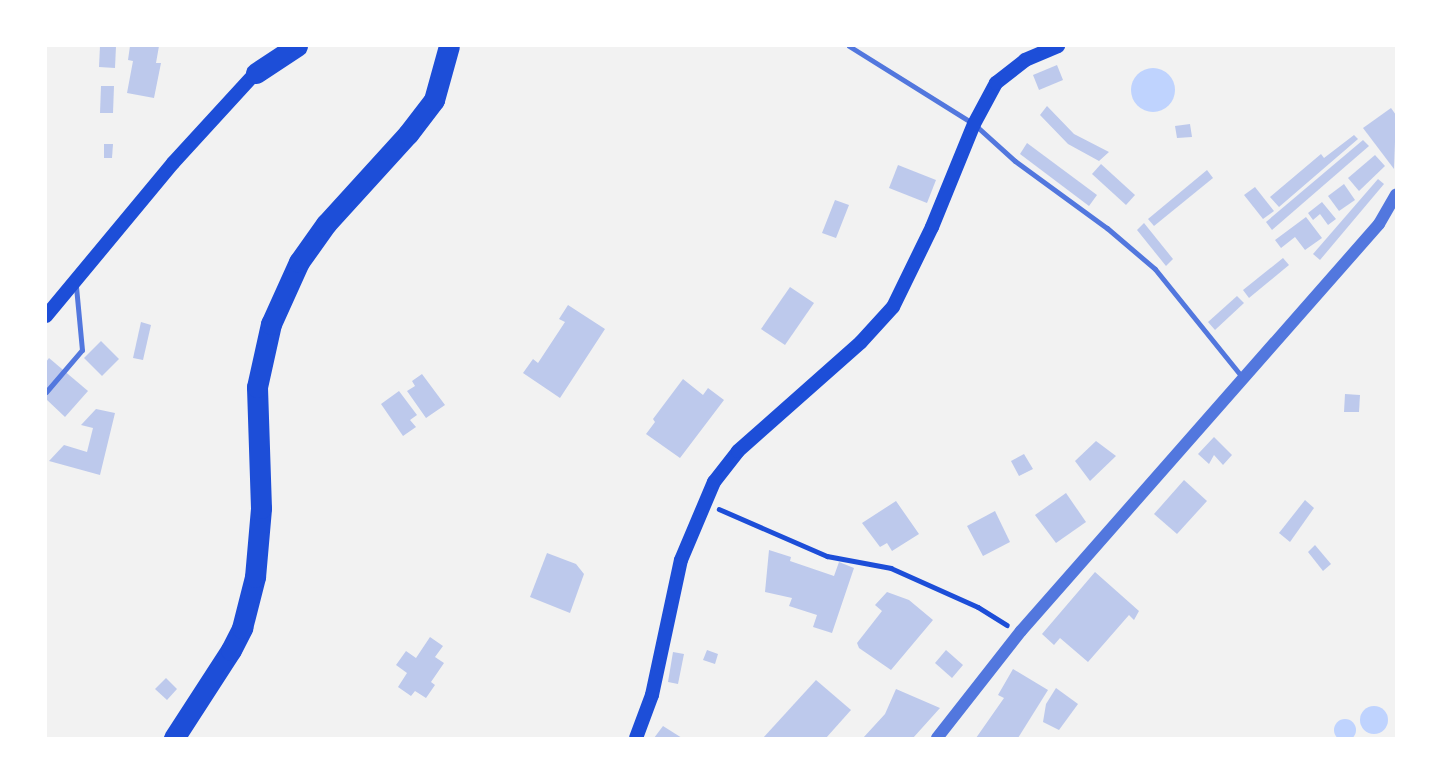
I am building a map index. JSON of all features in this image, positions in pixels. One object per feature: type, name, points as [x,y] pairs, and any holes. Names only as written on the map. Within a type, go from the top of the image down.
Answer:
[{"type":"highway","points":[[256,73],[297,46]]},
{"type":"highway","points":[[433,46],[442,74]]},
{"type":"highway","points":[[174,738],[231,650],[256,577],[260,520],[257,387],[265,345],[279,302],[299,262],[326,224],[427,111],[434,100],[449,46]]},
{"type":"main road","points":[[46,316],[195,138],[279,46]]},
{"type":"main road","points":[[636,738],[652,695],[681,559],[714,482],[738,451],[861,342],[892,307],[932,227],[974,124],[996,83],[1025,60],[1058,46]]},
{"type":"street","points":[[937,738],[1021,631],[1245,381],[1379,224],[1396,195]]},
{"type":"lane","points":[[849,46],[974,124],[1015,161],[1107,228],[1155,269],[1245,381]]},
{"type":"lane","points":[[46,392],[82,350],[75,280]]},
{"type":"path","points":[[703,505],[827,556],[891,568],[978,607],[1010,627]]},
{"type":"water","points":[[1153,68],[1168,75],[1175,90],[1168,105],[1153,112],[1138,105],[1131,90],[1138,75]]},
{"type":"water","points":[[1374,706],[1384,710],[1388,720],[1384,730],[1374,734],[1364,730],[1360,720],[1364,710]]},
{"type":"water","points":[[1345,719],[1353,722],[1356,730],[1353,738],[1345,741],[1337,738],[1334,730],[1337,722]]},
{"type":"building","points":[[100,46],[116,46],[115,68],[99,67]]},
{"type":"building","points":[[130,46],[159,46],[156,63],[161,63],[154,98],[127,93],[133,61],[128,60]]},
{"type":"building","points":[[1057,65],[1063,80],[1039,90],[1033,75]]},
{"type":"building","points":[[101,86],[114,86],[113,113],[100,113]]},
{"type":"building","points":[[1047,106],[1074,134],[1109,152],[1099,161],[1068,144],[1040,115]]},
{"type":"building","points":[[1391,108],[1396,115],[1394,169],[1363,128]]},
{"type":"building","points":[[1190,124],[1192,137],[1177,138],[1175,126]]},
{"type":"building","points":[[1354,135],[1358,139],[1279,207],[1270,197],[1321,154],[1324,158]]},
{"type":"building","points":[[1363,140],[1369,146],[1272,230],[1266,222]]},
{"type":"building","points":[[1027,143],[1097,195],[1089,206],[1020,154]]},
{"type":"building","points":[[104,144],[113,144],[112,158],[104,158]]},
{"type":"building","points":[[1375,155],[1385,166],[1359,191],[1348,178]]},
{"type":"building","points":[[1101,164],[1135,195],[1126,205],[1092,174]]},
{"type":"building","points":[[898,165],[936,180],[927,203],[889,188]]},
{"type":"building","points":[[1207,170],[1213,178],[1154,226],[1148,219]]},
{"type":"building","points":[[1378,179],[1384,184],[1320,260],[1313,254]]},
{"type":"building","points":[[1344,184],[1355,200],[1339,211],[1328,196]]},
{"type":"building","points":[[1255,187],[1274,211],[1263,219],[1244,195]]},
{"type":"building","points":[[835,200],[849,205],[836,238],[822,233]]},
{"type":"building","points":[[1322,202],[1336,219],[1328,225],[1320,214],[1313,220],[1308,213]]},
{"type":"building","points":[[1306,217],[1322,238],[1305,250],[1295,237],[1281,248],[1275,240]]},
{"type":"building","points":[[1144,223],[1173,259],[1166,266],[1137,230]]},
{"type":"building","points":[[1283,258],[1289,265],[1249,298],[1243,290]]},
{"type":"building","points":[[790,287],[814,303],[785,345],[761,329]]},
{"type":"building","points":[[1237,296],[1244,303],[1215,330],[1208,322]]},
{"type":"building","points":[[568,305],[605,329],[560,398],[523,373],[533,359],[538,363],[565,322],[559,319]]},
{"type":"building","points":[[141,322],[151,325],[143,360],[133,358]]},
{"type":"building","points":[[101,341],[119,359],[102,376],[84,358]]},
{"type":"building","points":[[49,358],[88,391],[65,417],[46,399],[46,362]]},
{"type":"building","points":[[422,374],[445,405],[426,418],[407,391],[415,386],[412,381]]},
{"type":"building","points":[[683,379],[703,395],[708,388],[724,400],[680,458],[646,434],[655,422],[653,419]]},
{"type":"building","points":[[399,391],[417,415],[410,420],[416,427],[403,436],[381,404]]},
{"type":"building","points":[[1345,394],[1360,395],[1359,412],[1344,412]]},
{"type":"building","points":[[96,409],[115,413],[100,475],[49,461],[64,445],[87,452],[93,428],[81,425]]},
{"type":"building","points":[[1214,437],[1232,455],[1223,465],[1214,455],[1209,464],[1198,454]]},
{"type":"building","points":[[1096,441],[1116,456],[1090,481],[1075,461]]},
{"type":"building","points":[[1024,454],[1033,469],[1019,476],[1011,461]]},
{"type":"building","points":[[1184,480],[1207,501],[1177,534],[1154,514]]},
{"type":"building","points":[[1066,493],[1086,522],[1056,543],[1035,515]]},
{"type":"building","points":[[1305,500],[1314,508],[1290,542],[1279,533]]},
{"type":"building","points":[[896,501],[919,534],[892,551],[887,543],[880,547],[862,523]]},
{"type":"building","points":[[995,511],[1010,542],[983,556],[967,526]]},
{"type":"building","points":[[1315,545],[1331,564],[1323,571],[1308,552]]},
{"type":"building","points":[[769,550],[791,557],[790,561],[834,576],[839,562],[854,568],[832,633],[813,627],[817,615],[789,606],[792,598],[765,592]]},
{"type":"building","points":[[547,553],[576,564],[584,574],[570,613],[530,597]]},
{"type":"building","points":[[1095,572],[1139,611],[1134,620],[1129,615],[1088,662],[1060,638],[1054,645],[1042,634]]},
{"type":"building","points":[[887,592],[909,600],[933,620],[891,670],[859,648],[857,643],[882,611],[875,605]]},
{"type":"building","points":[[430,637],[443,646],[435,657],[444,663],[431,682],[435,685],[426,698],[415,691],[411,696],[398,687],[407,673],[396,665],[406,651],[416,658]]},
{"type":"building","points":[[707,650],[718,654],[715,664],[703,660]]},
{"type":"building","points":[[946,650],[963,665],[952,678],[935,663]]},
{"type":"building","points":[[673,652],[684,654],[678,684],[668,682]]},
{"type":"building","points":[[1013,669],[1048,690],[1018,738],[976,738],[1004,698],[998,695]]},
{"type":"building","points":[[166,678],[177,689],[167,700],[155,689]]},
{"type":"building","points":[[816,680],[851,710],[826,738],[763,738]]},
{"type":"building","points":[[1056,688],[1078,704],[1059,730],[1043,722],[1046,704]]},
{"type":"building","points":[[896,689],[940,708],[913,738],[863,738],[885,714]]},
{"type":"building","points":[[663,726],[682,738],[654,738]]}]
